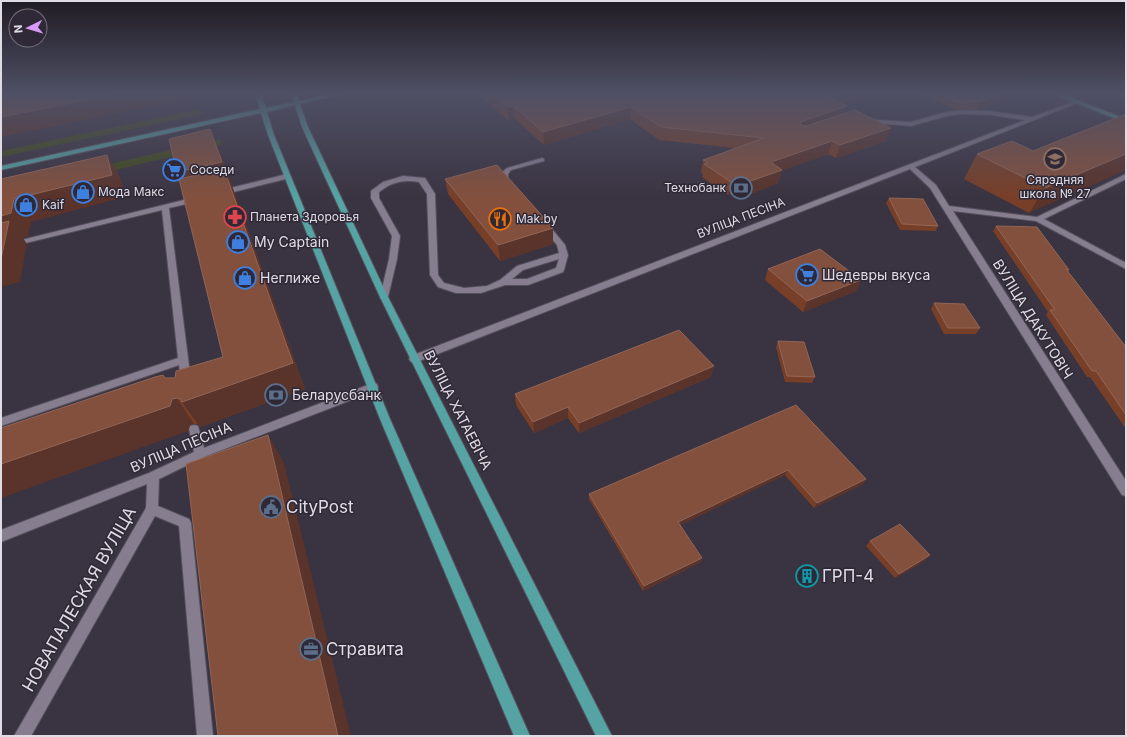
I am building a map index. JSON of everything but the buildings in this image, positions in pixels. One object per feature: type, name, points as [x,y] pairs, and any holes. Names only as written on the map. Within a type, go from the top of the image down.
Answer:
[{"type":"main road","points":[[1,168],[183,128]]},
{"type":"main road","points":[[269,128],[287,176],[373,387],[522,736]]},
{"type":"main road","name":"ВУЛІЦА ХАТАЕВІЧА","points":[[306,128],[414,359],[604,736]]},
{"type":"street","name":"ВУЛІЦА ПЕСІНА","points":[[414,359],[640,270],[1010,128]]},
{"type":"street","points":[[515,191],[505,180],[504,174],[509,169],[542,160]]},
{"type":"street","name":"ВУЛІЦА ДАКУТОВІЧ","points":[[911,167],[933,187],[1126,491]]},
{"type":"street","points":[[1,247],[287,176]]},
{"type":"street","points":[[1038,219],[1126,176]]},
{"type":"street","points":[[384,297],[393,259],[396,236],[375,198],[375,191],[382,184],[404,178],[422,180],[432,194],[434,275],[440,284],[456,290],[487,288],[503,282],[518,269],[547,258],[564,255]]},
{"type":"street","points":[[164,207],[187,391]]},
{"type":"street","points":[[946,208],[1038,219],[1126,266]]},
{"type":"street","points":[[503,282],[528,282],[560,270],[564,255],[561,245],[540,220]]},
{"type":"street","points":[[1,422],[183,360]]},
{"type":"street","name":"ВУЛІЦА ПЕСІНА","points":[[1,536],[153,476],[200,454],[373,387]]},
{"type":"street","points":[[194,429],[200,454]]},
{"type":"street","name":"НОВАПАЛЕСКАЯ ВУЛІЦА","points":[[22,736],[152,509],[153,476]]},
{"type":"street","points":[[152,509],[185,523],[205,736]]},
{"type":"green space","points":[[108,128],[135,128],[1,157],[1,151]]},
{"type":"green space","points":[[220,139],[221,145],[1,197],[47,178]]},
{"type":"place","name":"Сярэдняя школа № 27","points":[[1055,159]]},
{"type":"place","name":"Соседи","points":[[174,170]]},
{"type":"place","name":"Технобанк","points":[[741,188]]},
{"type":"place","name":"Мода Макс","points":[[83,192]]},
{"type":"place","name":"Kaif","points":[[26,205]]},
{"type":"place","name":"Планета Здоровья","points":[[235,217]]},
{"type":"place","name":"Mak.by","points":[[500,219]]},
{"type":"place","name":"My Captain","points":[[238,242]]},
{"type":"place","name":"Шедевры вкуса","points":[[807,275]]},
{"type":"place","name":"Неглиже","points":[[245,278]]},
{"type":"place","name":"Беларусбанк","points":[[276,395]]},
{"type":"place","name":"CityPost","points":[[271,507]]},
{"type":"place","name":"ГРП-4","points":[[807,576]]},
{"type":"place","name":"Стравита","points":[[311,649]]}]
